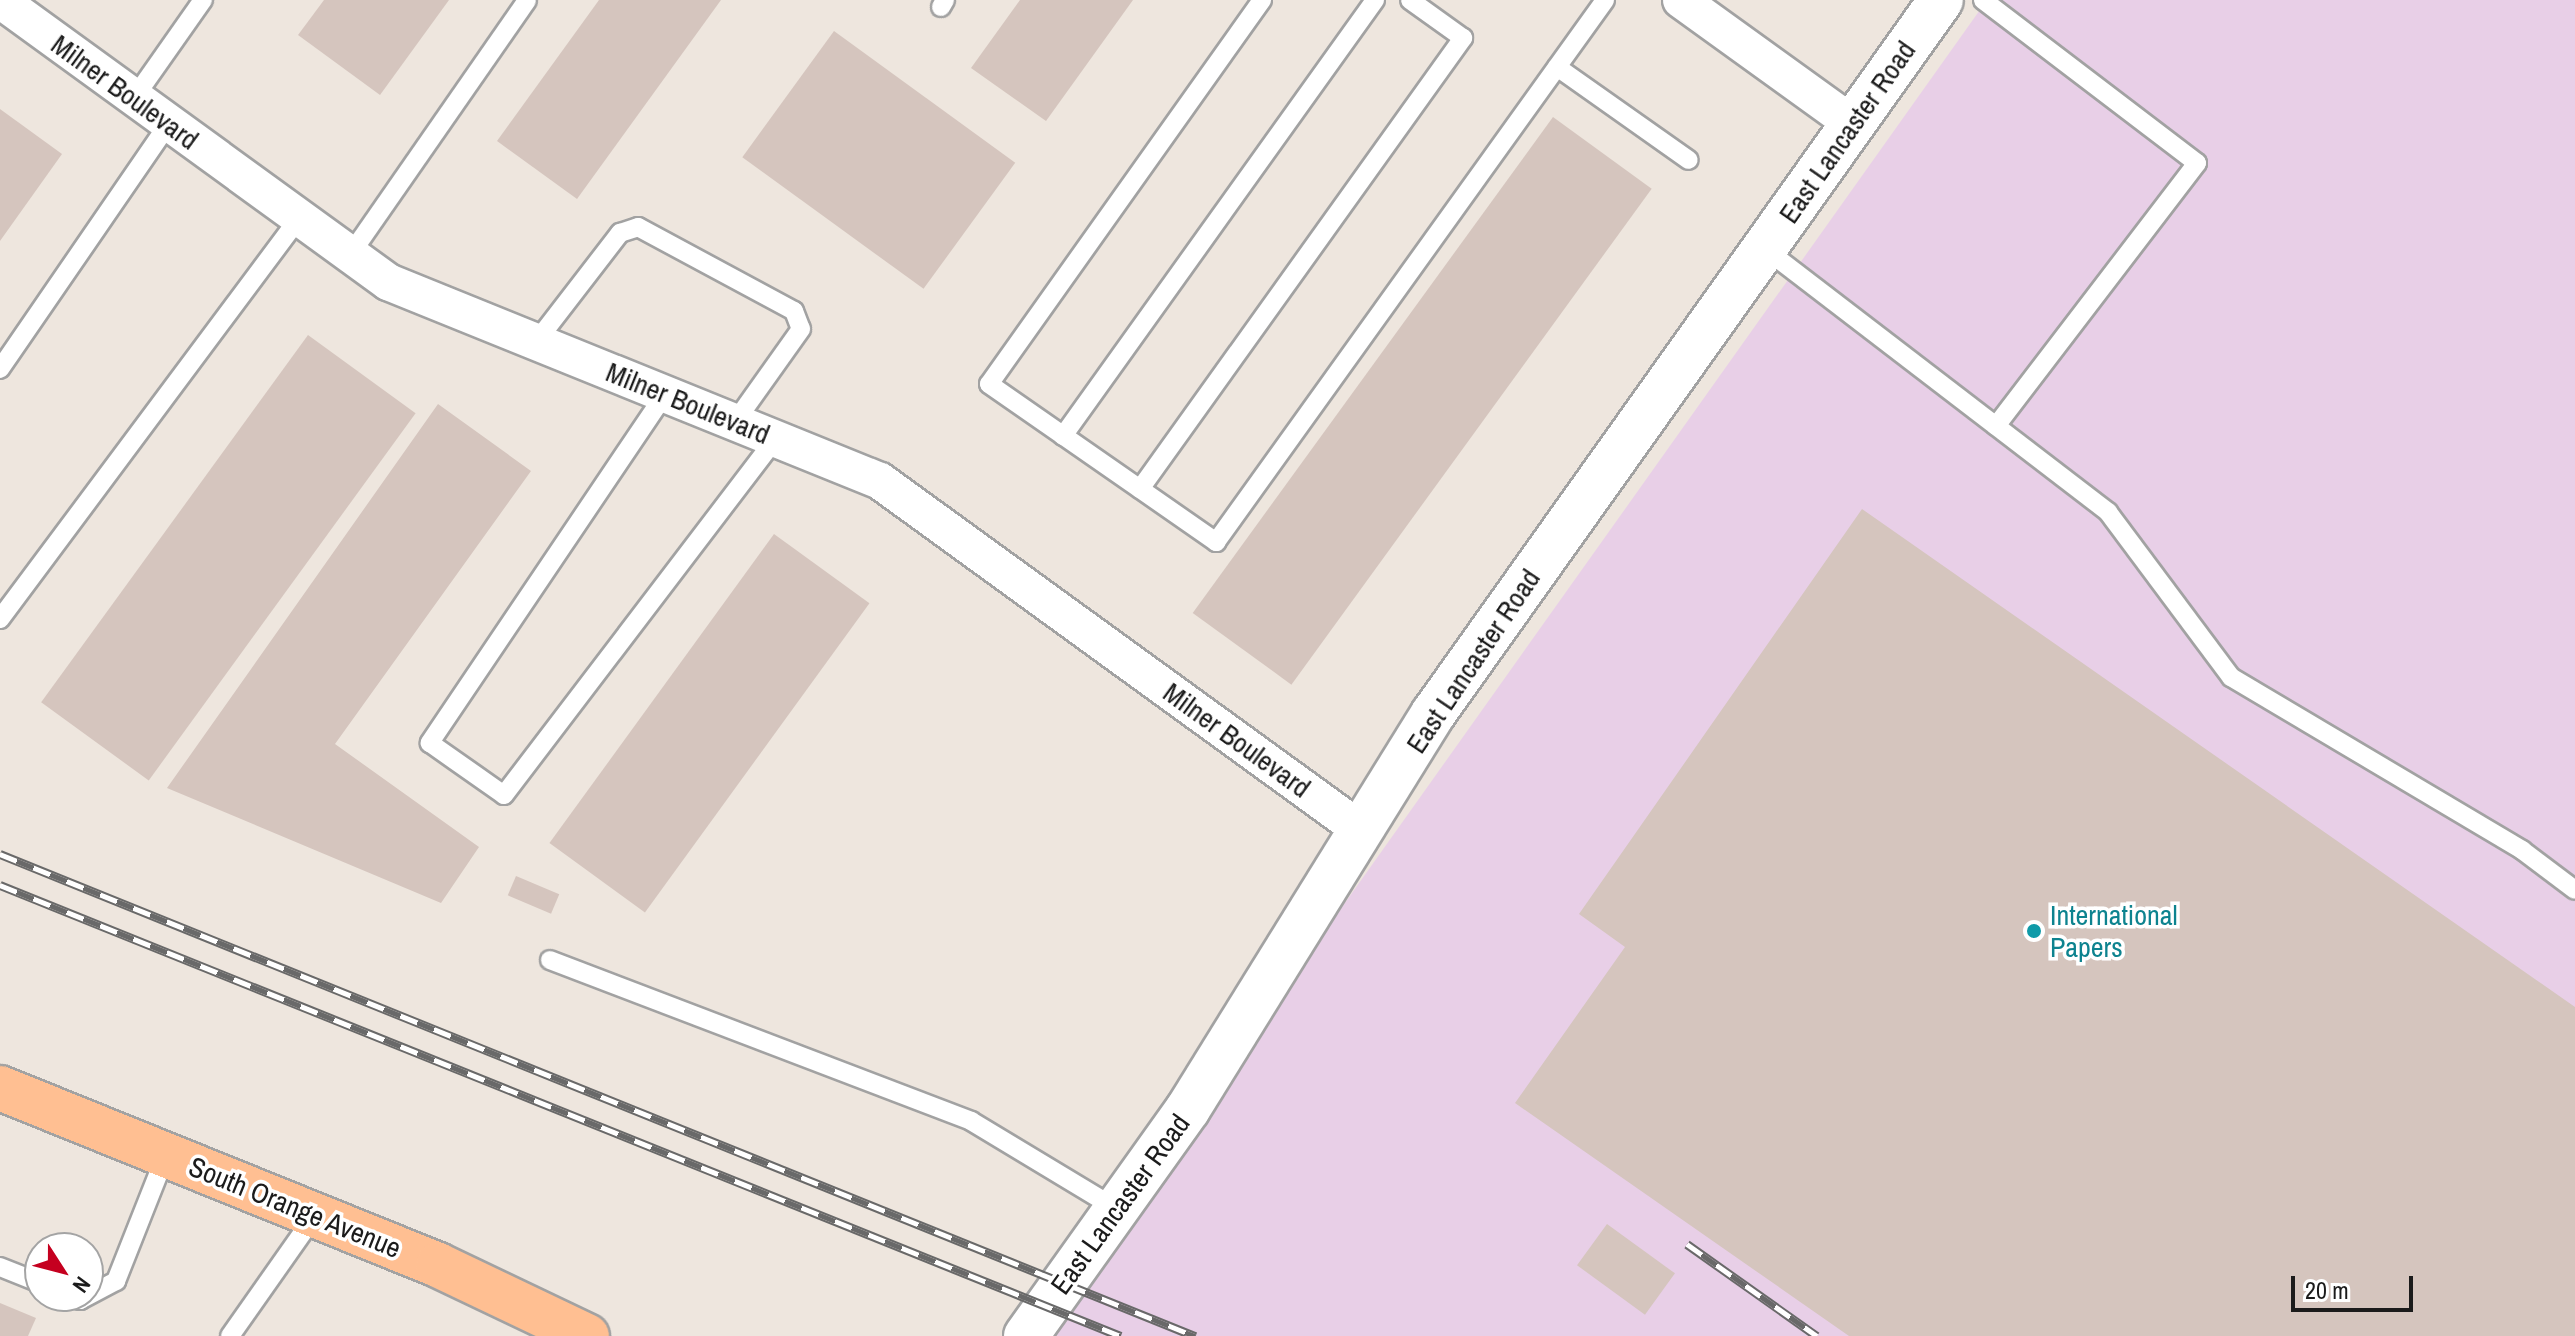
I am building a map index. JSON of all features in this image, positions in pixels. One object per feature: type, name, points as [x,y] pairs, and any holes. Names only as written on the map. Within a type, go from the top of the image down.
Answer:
[{"type":"main road","name":"South Orange Avenue","points":[[0,1088],[438,1265],[587,1336]]},
{"type":"street","name":"Milner Boulevard","points":[[0,0],[388,282],[880,481],[1362,831]]},
{"type":"street","points":[[1681,0],[1853,124]]},
{"type":"street","name":"East Lancaster Road","points":[[1026,1336],[1188,1109],[1433,714],[1941,0]]},
{"type":"lane","points":[[134,98],[203,0]]},
{"type":"lane","points":[[350,255],[527,0]]},
{"type":"lane","points":[[1262,0],[989,384],[1216,542],[1605,0]]},
{"type":"lane","points":[[1063,436],[1375,0]]},
{"type":"lane","points":[[1140,489],[1463,38],[1410,0]]},
{"type":"lane","points":[[1983,0],[2197,163],[1996,426]]},
{"type":"lane","points":[[1557,67],[1689,160]]},
{"type":"lane","points":[[0,369],[169,123]]},
{"type":"lane","points":[[0,619],[299,218]]},
{"type":"lane","points":[[536,342],[620,233],[638,227],[794,311],[801,329],[735,422]]},
{"type":"lane","points":[[1764,248],[2108,512],[2231,677],[2522,850],[2575,890]]},
{"type":"lane","points":[[665,394],[430,743],[504,795],[775,439]]},
{"type":"lane","points":[[550,960],[971,1121],[1117,1210]]},
{"type":"lane","points":[[104,1287],[116,1281],[166,1155]]},
{"type":"lane","points":[[230,1336],[315,1215]]},
{"type":"lane","points":[[0,1267],[24,1277]]},
{"type":"shaded area","points":[[1987,0],[2575,0],[2575,1336],[1037,1336]]},
{"type":"building","points":[[324,0],[449,0],[380,95],[298,35]]},
{"type":"building","points":[[599,0],[721,0],[577,199],[497,141]]},
{"type":"building","points":[[1020,0],[1133,0],[1046,121],[971,68]]},
{"type":"building","points":[[834,31],[1015,163],[924,289],[742,157]]},
{"type":"building","points":[[0,109],[62,154],[0,241]]},
{"type":"building","points":[[1553,117],[1652,189],[1291,685],[1193,613]]},
{"type":"building","points":[[308,335],[416,413],[149,780],[41,702]]},
{"type":"building","points":[[438,404],[531,471],[335,744],[479,847],[441,903],[167,788]]},
{"type":"building","name":"International Papers","points":[[1862,509],[2575,1007],[2575,1336],[1849,1336],[1515,1103],[1625,947],[1579,914]]},
{"type":"building","points":[[774,534],[869,603],[645,912],[549,843]]},
{"type":"building","points":[[516,876],[559,894],[551,914],[508,895]]},
{"type":"building","points":[[1607,1224],[1675,1273],[1645,1315],[1577,1265]]},
{"type":"building","points":[[0,1303],[36,1318],[28,1336],[0,1336]]},
{"type":"railway","points":[[0,854],[1195,1336]]},
{"type":"railway","points":[[0,885],[1121,1336]]},
{"type":"railway","points":[[1687,1244],[1817,1336]]},
{"type":"place","name":"International Papers","points":[[2034,931]]}]
